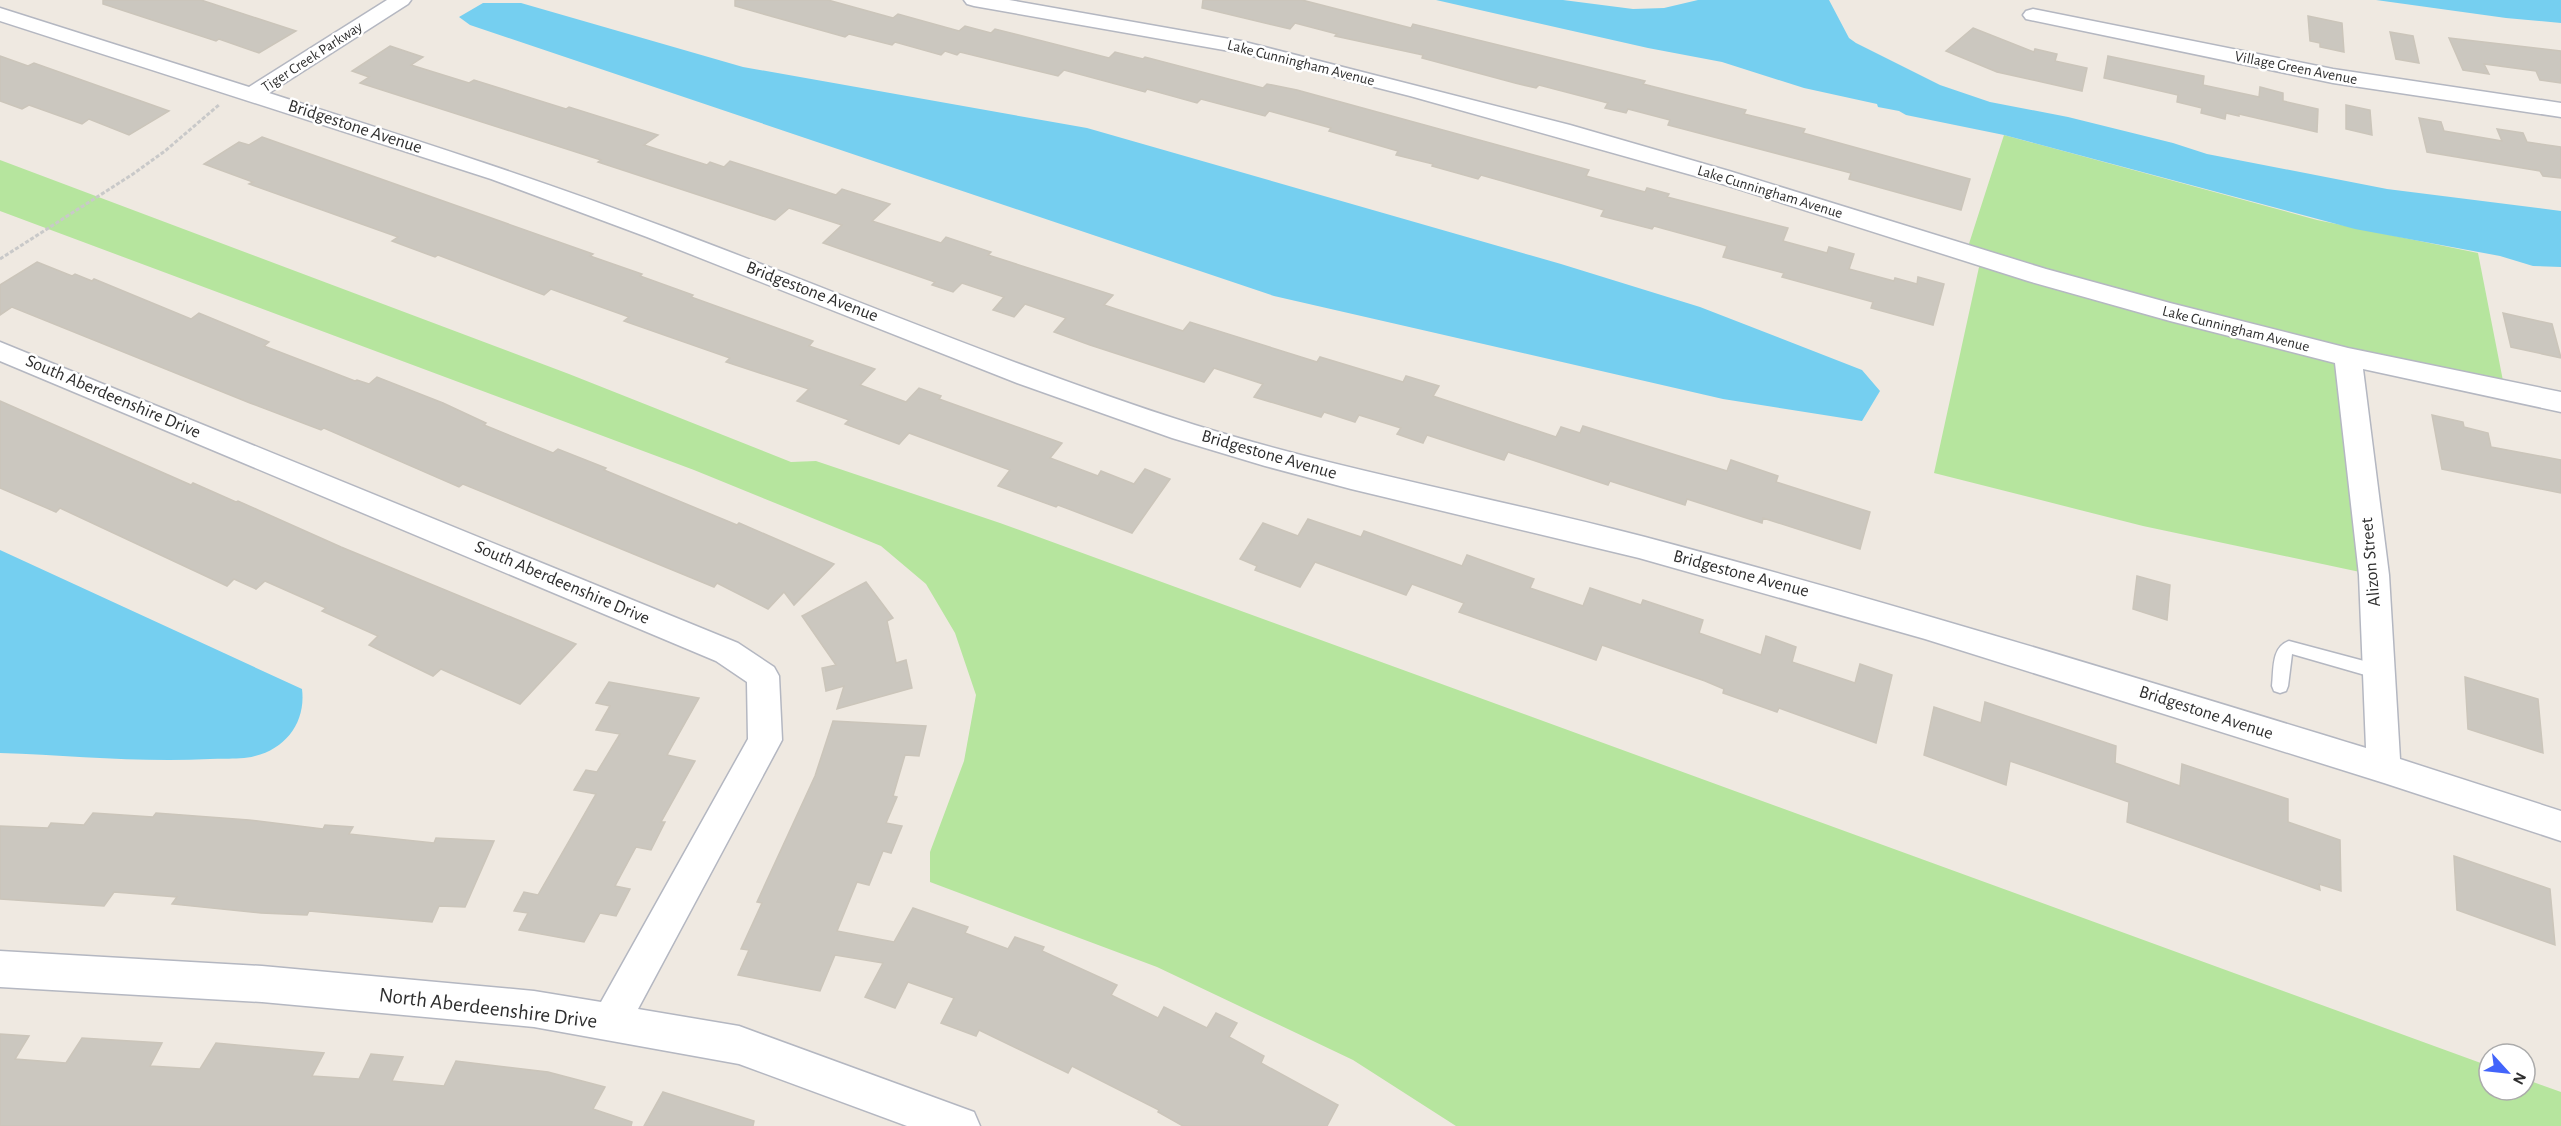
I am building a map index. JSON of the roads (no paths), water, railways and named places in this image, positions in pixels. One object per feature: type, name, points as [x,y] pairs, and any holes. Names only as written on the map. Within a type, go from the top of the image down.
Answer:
[{"type":"street","name":"Tiger Creek Parkway","points":[[253,94],[401,0]]},
{"type":"street","name":"Lake Cunningham Avenue","points":[[974,0],[1241,47],[1418,91],[1721,176],[2081,287],[2170,312],[2348,357],[2561,402]]},
{"type":"street","name":"Bridgestone Avenue","points":[[0,14],[510,178],[656,232],[1026,376],[1182,431],[1265,456],[1639,547],[1795,589],[2047,662],[2561,826]]},
{"type":"street","name":"Village Green Avenue","points":[[2033,15],[2333,76],[2561,111]]},
{"type":"street","name":"South Aberdeenshire Drive","points":[[0,351],[727,652],[763,676],[765,740],[611,1022]]},
{"type":"street","name":"Alizon Street","points":[[2348,357],[2374,575],[2384,768]]},
{"type":"street","name":"North Aberdeenshire Drive","points":[[0,969],[262,984],[534,1009],[739,1045],[960,1126]]},
{"type":"lane","points":[[2280,686],[2283,654],[2289,647],[2379,672]]},
{"type":"water","points":[[1436,0],[1563,0],[1633,9],[1664,8],[1698,0],[1829,0],[1849,38],[1856,43],[1940,85],[1990,102],[2068,117],[2173,143],[2207,154],[2387,189],[2561,211],[2561,267],[2533,266],[2500,256],[2355,229],[2004,135],[1906,115],[1899,111],[1878,107],[1877,104],[1804,88],[1722,62],[1648,48]]},
{"type":"water","points":[[2376,0],[2561,0],[2561,23],[2506,18]]},
{"type":"water","points":[[483,3],[521,3],[743,67],[1087,128],[1561,264],[1700,307],[1862,370],[1880,391],[1862,421],[1723,399],[1274,296],[470,25],[459,17]]},
{"type":"water","points":[[0,550],[302,689],[301,712],[292,732],[276,747],[266,752],[238,758],[157,760],[0,753]]}]
